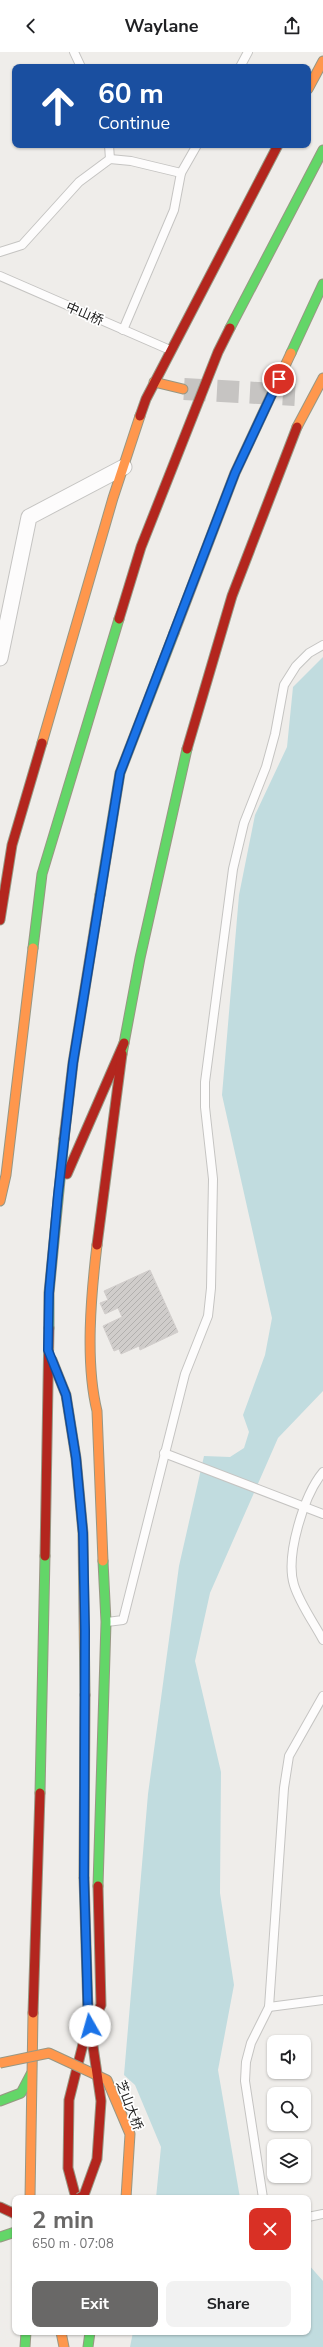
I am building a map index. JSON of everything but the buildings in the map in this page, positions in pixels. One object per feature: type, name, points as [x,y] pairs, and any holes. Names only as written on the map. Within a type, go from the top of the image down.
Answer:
[{"type":"main road","points":[[311,83],[323,60]]},
{"type":"main road","points":[[0,920],[3,881],[12,846],[124,467],[146,399],[170,350],[276,148]]},
{"type":"main road","points":[[0,1201],[6,1174],[42,874],[141,547],[218,352],[323,150]]},
{"type":"main road","points":[[30,2195],[31,2074],[43,1708],[49,1293],[58,1195],[73,1063],[120,773],[235,473],[323,284]]},
{"type":"main road","points":[[75,2195],[68,2168],[69,2100],[83,2044],[101,2005],[98,1879],[106,1622],[97,1411],[91,1388],[92,1286],[124,1043],[140,958],[186,756],[232,596],[294,433],[321,391],[323,378]]},
{"type":"main road","points":[[154,382],[183,389]]},
{"type":"main road","points":[[302,393],[321,391]]},
{"type":"main road","points":[[58,1195],[124,1043]]},
{"type":"main road","points":[[0,1153],[6,1174]]},
{"type":"main road","name":"芝山大桥","points":[[48,1350],[66,1395],[76,1458],[83,1533],[85,1631],[84,1877],[88,2012],[101,2102],[97,2159],[84,2195]]},
{"type":"main road","name":"芝山大桥","points":[[0,2063],[49,2053],[107,2080],[130,2134],[126,2195]]},
{"type":"main road","points":[[0,2101],[21,2094],[31,2074]]},
{"type":"main road","points":[[0,2207],[12,2213]]},
{"type":"main road","points":[[0,2237],[12,2233]]},
{"type":"main road","points":[[25,2347],[26,2335]]},
{"type":"main road","points":[[62,2335],[64,2347]]},
{"type":"main road","points":[[88,2347],[90,2335]]},
{"type":"street","points":[[0,658],[28,517],[124,467]]},
{"type":"lane","points":[[74,52],[80,64]]},
{"type":"lane","points":[[242,64],[248,52]]},
{"type":"lane","points":[[109,148],[110,159]]},
{"type":"lane","points":[[123,330],[174,210],[181,173],[194,148]]},
{"type":"lane","points":[[0,252],[22,245],[78,182],[110,159],[131,161],[181,173]]},
{"type":"lane","name":"中山桥","points":[[0,276],[170,350]]},
{"type":"lane","points":[[106,1622],[123,1620],[185,1374],[208,1316],[211,1288],[213,1179],[205,1107],[205,1082],[233,868],[244,823],[266,768],[275,734],[284,685],[296,666],[309,654],[323,645]]},
{"type":"lane","points":[[164,1453],[323,1514]]},
{"type":"lane","points":[[323,1472],[303,1507],[291,1564],[294,1585],[323,1640]]},
{"type":"lane","points":[[263,2195],[245,2081],[246,2062],[251,2043],[269,2007],[284,1788],[289,1756],[323,1696]]},
{"type":"lane","points":[[269,2007],[323,2000]]},
{"type":"lane","points":[[311,2216],[323,2214]]},
{"type":"water","points":[[323,657],[323,1391],[278,1438],[210,1593],[195,1661],[221,1772],[220,1893],[234,1985],[218,2070],[239,2195],[156,2195],[161,2147],[135,2085],[124,2075],[148,1794],[179,1566],[204,1456],[230,1457],[244,1448],[249,1432],[243,1415],[265,1355],[272,1318],[222,1095],[239,895],[255,815],[287,747],[293,687]]},
{"type":"water","points":[[311,2267],[323,2281],[323,2347],[130,2347],[132,2335],[311,2335]]},
{"type":"tunnel","points":[[184,389],[295,395]]},
{"type":"traffic: fast","points":[[230,328],[323,150]]},
{"type":"traffic: fast","points":[[291,353],[323,284]]},
{"type":"traffic: fast","points":[[33,948],[42,874],[119,619]]},
{"type":"traffic: fast","points":[[100,895],[120,773],[174,633]]},
{"type":"traffic: fast","points":[[122,1054],[140,958],[187,749]]},
{"type":"traffic: fast","points":[[49,1328],[49,1293],[64,1139]]},
{"type":"traffic: fast","points":[[40,1793],[45,1556]]},
{"type":"traffic: fast","points":[[98,1886],[106,1622],[103,1561]]},
{"type":"traffic: fast","points":[[0,2101],[21,2093],[31,2074]]},
{"type":"traffic: fast","points":[[0,2237],[12,2233]]},
{"type":"traffic: fast","points":[[25,2347],[26,2335]]},
{"type":"traffic: fast","points":[[88,2347],[90,2335]]},
{"type":"traffic: slow","points":[[311,83],[323,61]]},
{"type":"traffic: slow","points":[[174,633],[235,473],[291,353]]},
{"type":"traffic: slow","points":[[297,427],[323,378]]},
{"type":"traffic: slow","points":[[154,382],[183,389]]},
{"type":"traffic: slow","points":[[42,743],[113,498],[140,416]]},
{"type":"traffic: slow","points":[[0,1201],[6,1175],[33,948]]},
{"type":"traffic: slow","points":[[97,1245],[91,1307],[90,1350],[93,1392],[97,1411],[103,1561]]},
{"type":"traffic: slow","points":[[52,1360],[66,1395],[76,1458],[83,1533],[85,1695]]},
{"type":"traffic: slow","points":[[30,2195],[33,2013]]},
{"type":"traffic: slow","points":[[0,2063],[49,2053],[107,2080],[130,2134],[126,2195]]},
{"type":"traffic: slow","points":[[62,2335],[64,2347]]},
{"type":"traffic: jam","points":[[140,416],[146,399],[276,148]]},
{"type":"traffic: jam","points":[[119,619],[141,547],[218,352],[230,328]]},
{"type":"traffic: jam","points":[[187,749],[232,596],[297,427]]},
{"type":"traffic: jam","points":[[0,920],[12,845],[42,743]]},
{"type":"traffic: jam","points":[[64,1139],[73,1063],[100,895]]},
{"type":"traffic: jam","points":[[67,1174],[124,1043]]},
{"type":"traffic: jam","points":[[97,1245],[122,1054]]},
{"type":"traffic: jam","points":[[45,1556],[49,1328]]},
{"type":"traffic: jam","points":[[84,1877],[85,1695]]},
{"type":"traffic: jam","points":[[33,2013],[40,1793]]},
{"type":"traffic: jam","points":[[84,1877],[88,2012],[101,2101],[97,2159],[84,2195]]},
{"type":"traffic: jam","points":[[75,2195],[68,2168],[69,2100],[83,2044],[101,2005],[98,1886]]},
{"type":"traffic: jam","points":[[0,2207],[12,2213]]},
{"type":"route","points":[[90,2026],[88,2012],[84,1877],[85,1631],[83,1533],[76,1458],[66,1395],[48,1350],[49,1293],[64,1136],[73,1063],[120,773],[235,473],[279,379]]}]
